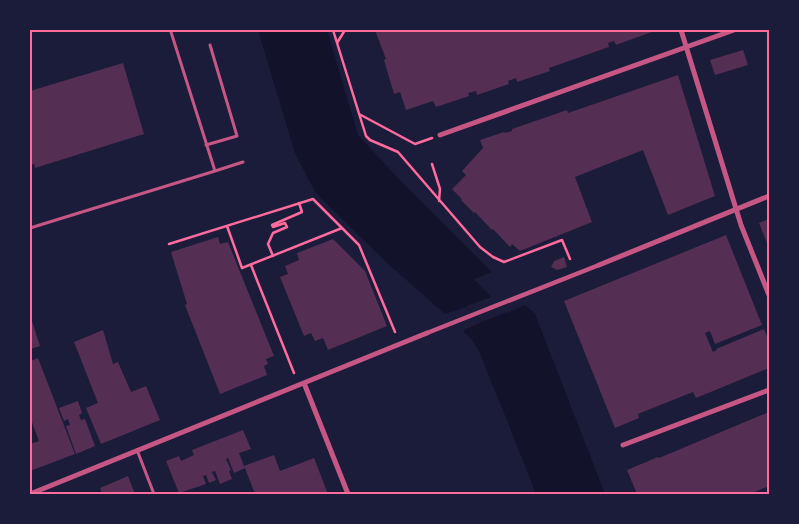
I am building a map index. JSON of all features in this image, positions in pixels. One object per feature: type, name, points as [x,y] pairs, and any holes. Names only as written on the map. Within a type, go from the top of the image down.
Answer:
[{"type":"street","points":[[681,30],[736,209],[769,295]]},
{"type":"street","points":[[440,135],[734,30]]},
{"type":"street","points":[[30,494],[769,196]]},
{"type":"street","points":[[304,383],[348,494]]},
{"type":"street","points":[[624,445],[769,390]]},
{"type":"lane","points":[[171,32],[214,171]]},
{"type":"lane","points":[[206,145],[237,136],[210,45]]},
{"type":"lane","points":[[30,228],[243,162]]},
{"type":"lane","points":[[137,450],[154,494]]},
{"type":"path","points":[[334,30],[366,136],[370,140],[398,152],[480,248],[492,257],[504,262],[562,240],[570,259]]},
{"type":"path","points":[[338,43],[345,30]]},
{"type":"path","points":[[359,114],[415,144],[440,135]]},
{"type":"path","points":[[432,164],[440,189],[440,201]]},
{"type":"path","points":[[169,244],[313,199],[359,246],[394,332]]},
{"type":"path","points":[[273,256],[268,244],[273,232],[286,227],[285,223],[273,228],[272,224],[302,212],[299,204]]},
{"type":"path","points":[[226,226],[242,268],[342,228]]},
{"type":"path","points":[[251,265],[294,372]]},
{"type":"shaded area","points":[[258,30],[327,30],[358,135],[396,176],[492,272],[474,279],[507,313],[525,305],[535,314],[605,494],[536,494],[482,357],[470,337],[464,332],[464,330],[482,322],[466,307],[445,314],[386,262],[315,192],[295,153]]},
{"type":"pier","points":[[494,296],[508,310],[525,303],[527,304],[482,322],[466,306]]},
{"type":"building","points":[[375,30],[657,30],[616,45],[614,41],[608,43],[609,47],[549,68],[550,71],[517,82],[516,78],[508,81],[509,84],[477,95],[476,91],[468,93],[469,96],[436,107],[433,101],[406,110],[400,92],[394,94],[384,60],[386,59]]},
{"type":"building","points":[[743,50],[748,65],[715,75],[710,60]]},
{"type":"building","points":[[123,63],[144,134],[35,168],[34,164],[30,165],[30,91]]},
{"type":"building","points":[[678,75],[715,196],[668,215],[643,150],[575,177],[592,222],[520,251],[512,244],[510,247],[452,189],[466,175],[462,171],[483,148],[480,140],[512,131],[512,129],[567,110],[568,113]]},
{"type":"building","points":[[769,219],[769,248],[759,223]]},
{"type":"building","points":[[726,235],[762,325],[715,344],[710,331],[705,333],[713,352],[716,349],[764,329],[769,341],[769,368],[696,398],[693,392],[638,414],[639,418],[615,428],[564,301]]},
{"type":"building","points":[[218,237],[220,244],[228,242],[274,356],[266,359],[268,364],[264,366],[267,375],[220,394],[185,305],[187,304],[171,252]]},
{"type":"building","points":[[333,239],[365,271],[387,326],[328,350],[323,338],[315,341],[311,333],[304,336],[280,277],[288,274],[285,266],[299,260],[297,253]]},
{"type":"building","points":[[564,257],[567,267],[557,270],[551,267],[554,261]]},
{"type":"building","points":[[30,315],[40,346],[30,349]]},
{"type":"building","points":[[103,330],[113,364],[118,362],[131,392],[146,386],[160,420],[101,444],[86,408],[98,403],[74,342]]},
{"type":"building","points":[[38,358],[75,454],[30,471],[30,444],[39,441],[30,417],[30,361]]},
{"type":"building","points":[[78,401],[82,413],[79,415],[81,420],[85,419],[95,446],[76,454],[66,426],[70,425],[68,419],[64,421],[59,408]]},
{"type":"building","points":[[769,412],[769,486],[750,494],[637,494],[627,470]]},
{"type":"building","points":[[243,430],[251,449],[239,453],[244,466],[274,455],[280,471],[314,458],[328,494],[255,494],[245,468],[234,473],[228,458],[226,459],[231,470],[229,471],[232,479],[220,484],[215,471],[212,472],[216,480],[209,483],[206,475],[203,476],[206,484],[179,493],[166,461],[179,456],[181,461],[194,455],[192,450]]},
{"type":"building","points":[[128,476],[135,494],[102,494],[100,488]]}]
